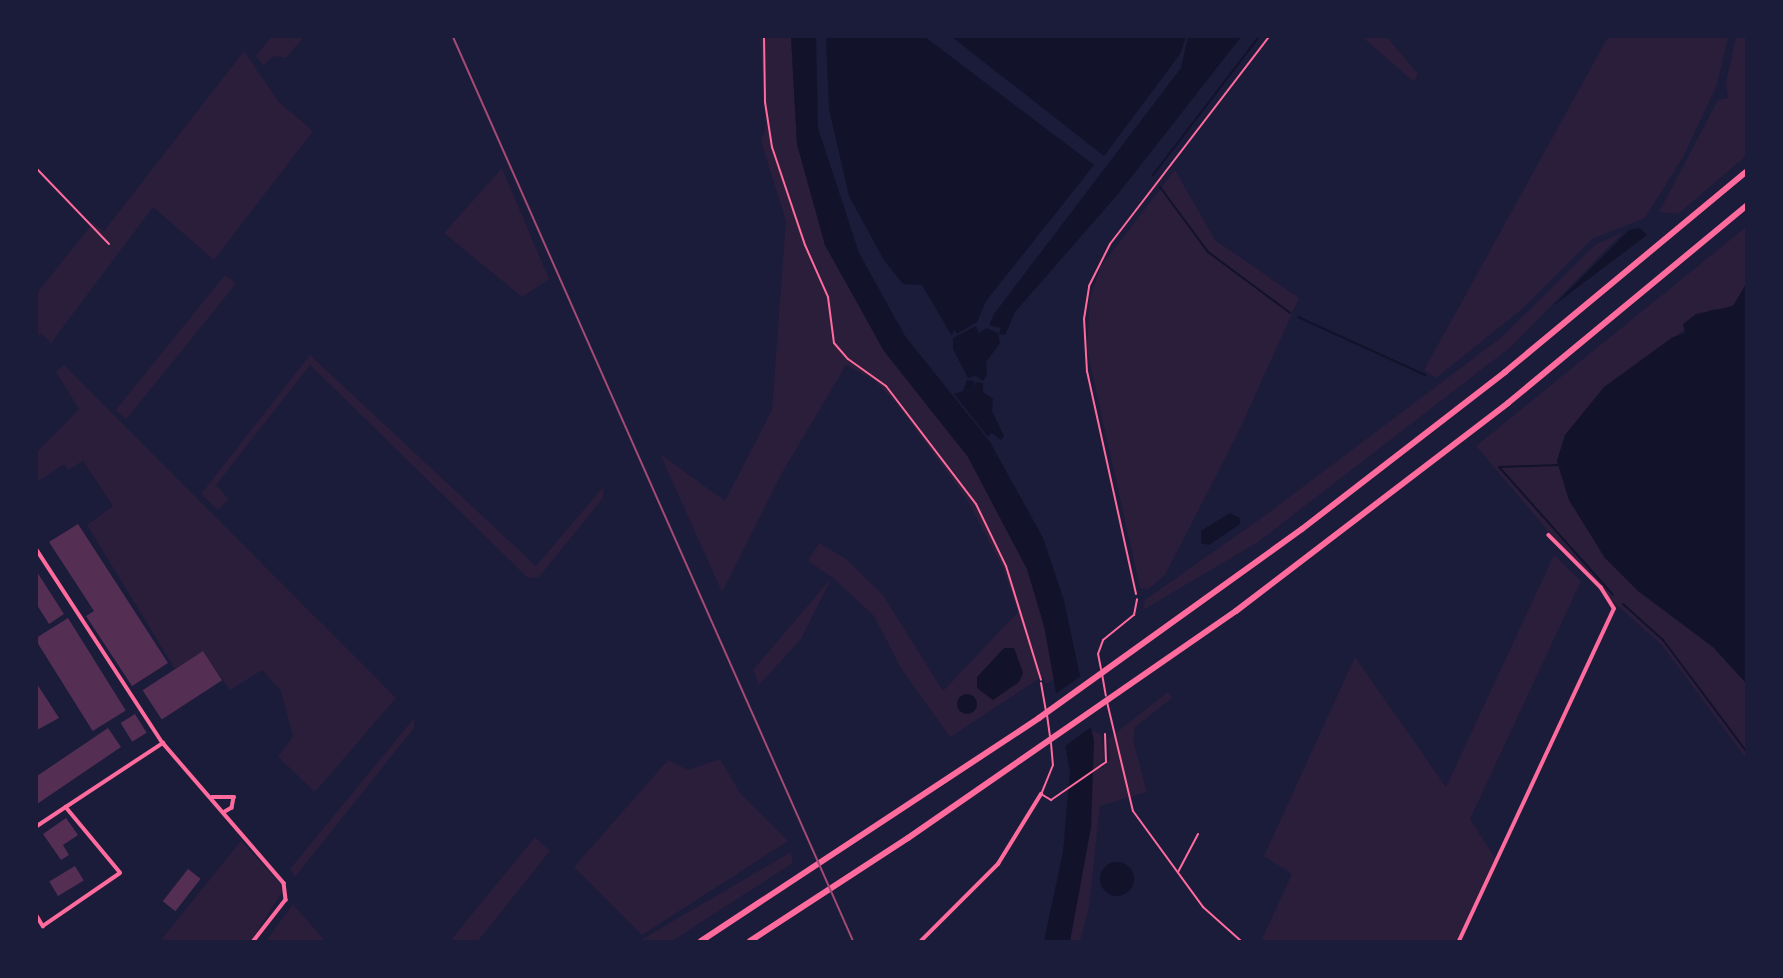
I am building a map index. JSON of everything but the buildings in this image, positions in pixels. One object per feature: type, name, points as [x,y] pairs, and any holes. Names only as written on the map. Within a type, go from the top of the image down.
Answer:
[{"type":"highway","points":[[701,941],[827,862],[1039,719],[1302,529],[1505,372],[1746,172]]},
{"type":"highway","points":[[750,941],[1043,747],[1236,611],[1508,403],[1746,206]]},
{"type":"street","points":[[1459,941],[1614,609],[1601,588],[1549,536]]},
{"type":"street","points":[[37,550],[163,743],[225,812],[287,890],[286,900],[254,941]]},
{"type":"street","points":[[37,826],[163,743]]},
{"type":"street","points":[[921,941],[998,864],[1041,793]]},
{"type":"street","points":[[212,797],[234,797],[232,808],[225,812]]},
{"type":"street","points":[[37,916],[43,926],[120,873],[66,808]]},
{"type":"lane","points":[[1137,599],[1134,615],[1103,640],[1098,654],[1133,811],[1203,907],[1241,941]]},
{"type":"lane","points":[[1041,683],[1053,758],[1041,793],[1051,800],[1099,767],[1108,758],[1105,734]]},
{"type":"lane","points":[[1177,872],[1198,834]]},
{"type":"path","points":[[764,37],[765,102],[772,147],[828,297],[834,342],[839,352],[886,386],[976,505],[1006,566],[1041,683]]},
{"type":"path","points":[[1137,599],[1087,372],[1084,319],[1089,286],[1110,244],[1269,37]]},
{"type":"path","points":[[37,169],[109,244]]},
{"type":"shaded area","points":[[271,37],[304,37],[286,58],[274,56],[263,65],[256,56]]},
{"type":"shaded area","points":[[760,37],[791,37],[797,144],[825,245],[884,351],[968,457],[1027,569],[1044,627],[1055,679],[1046,684],[1043,676],[950,737],[902,670],[874,616],[832,577],[808,561],[819,543],[846,559],[883,595],[943,691],[1018,612],[1003,568],[968,501],[897,404],[874,380],[846,365],[782,473],[722,592],[660,454],[725,501],[772,410],[786,221],[761,141],[766,127]]},
{"type":"shaded area","points":[[791,37],[816,37],[818,128],[859,253],[905,336],[990,442],[1043,538],[1064,601],[1094,741],[1091,827],[1070,941],[1044,941],[1063,852],[1070,772],[1044,625],[1027,569],[968,457],[884,351],[825,245],[797,144]]},
{"type":"shaded area","points":[[826,37],[925,37],[1094,165],[986,301],[977,322],[957,334],[954,330],[952,336],[922,285],[903,284],[884,260],[849,196],[829,109]]},
{"type":"shaded area","points":[[952,37],[1186,37],[1180,54],[1104,156]]},
{"type":"shaded area","points":[[1188,37],[1241,37],[1118,194],[1015,312],[1005,335],[999,334],[1001,328],[989,325],[994,314],[1181,68]]},
{"type":"shaded area","points":[[1362,37],[1386,37],[1418,74],[1414,82]]},
{"type":"shaded area","points":[[1608,37],[1728,37],[1717,85],[1683,157],[1645,218],[1592,239],[1522,309],[1436,378],[1424,370]]},
{"type":"shaded area","points":[[1736,37],[1746,37],[1746,156],[1678,214],[1659,212],[1718,100],[1728,98],[1726,83]]},
{"type":"shaded area","points":[[244,51],[278,101],[313,131],[214,260],[153,207],[51,343],[41,333],[37,337],[37,293],[93,223],[104,231]]},
{"type":"shaded area","points":[[502,168],[549,279],[522,297],[444,233]]},
{"type":"shaded area","points":[[1175,170],[1215,240],[1299,298],[1239,431],[1165,575],[1148,589],[1140,588],[1087,350],[1090,298],[1101,266]]},
{"type":"shaded area","points":[[1746,227],[1746,284],[1737,302],[1727,309],[1712,309],[1677,335],[1565,435],[1557,461],[1569,500],[1605,558],[1638,591],[1713,647],[1746,683],[1746,758],[1661,644],[1595,586],[1476,446]]},
{"type":"shaded area","points":[[1640,228],[1647,235],[1554,305],[1629,230]]},
{"type":"shaded area","points":[[1623,232],[1512,346],[1258,542],[1143,610],[1145,600],[1267,514],[1503,336],[1595,245]]},
{"type":"shaded area","points":[[225,275],[236,284],[126,419],[115,410]]},
{"type":"shaded area","points":[[1746,284],[1746,683],[1713,647],[1638,591],[1605,558],[1569,500],[1557,461],[1565,435],[1604,387],[1673,337],[1685,333],[1683,324],[1696,314],[1733,306]]},
{"type":"shaded area","points":[[976,326],[979,333],[987,328],[998,333],[1000,343],[986,362],[987,375],[983,381],[976,376],[968,378],[953,349],[953,338]]},
{"type":"shaded area","points":[[310,355],[536,566],[604,486],[603,498],[539,577],[528,578],[310,365],[216,485],[229,499],[218,510],[201,494]]},
{"type":"shaded area","points":[[64,365],[396,698],[315,792],[278,757],[293,736],[281,691],[262,670],[230,690],[203,651],[175,669],[87,525],[113,506],[83,461],[68,470],[64,464],[37,482],[37,452],[79,409],[56,372]]},
{"type":"shaded area","points":[[967,380],[974,381],[974,387],[976,382],[983,383],[983,392],[993,399],[992,411],[1004,436],[1001,440],[992,433],[988,437],[954,394],[963,391]]},
{"type":"shaded area","points":[[1230,513],[1240,518],[1240,524],[1209,545],[1201,543],[1201,531]]},
{"type":"shaded area","points":[[1554,555],[1581,581],[1470,819],[1495,858],[1456,941],[1261,941],[1292,874],[1264,856],[1355,657],[1446,787]]},
{"type":"shaded area","points":[[832,577],[801,639],[759,685],[753,670]]},
{"type":"shaded area","points":[[1004,648],[1014,648],[1023,673],[1019,682],[993,700],[977,688],[977,677]]},
{"type":"shaded area","points":[[1168,692],[1172,698],[1135,727],[1133,741],[1147,792],[1100,806],[1089,907],[1080,941],[1070,941],[1091,827],[1092,731],[1101,734],[1104,756],[1100,770],[1110,760],[1108,739]]},
{"type":"shaded area","points":[[963,694],[971,694],[977,704],[971,714],[963,714],[957,708],[957,700]]},
{"type":"shaded area","points":[[415,717],[414,728],[295,877],[290,869]]},
{"type":"shaded area","points":[[720,759],[740,793],[788,841],[642,935],[574,867],[668,760],[688,770]]},
{"type":"shaded area","points":[[535,837],[550,851],[478,941],[450,941]]},
{"type":"shaded area","points":[[241,841],[280,883],[282,892],[251,941],[160,941]]},
{"type":"shaded area","points":[[791,852],[793,863],[672,941],[639,941]]},
{"type":"shaded area","points":[[1117,862],[1129,867],[1134,879],[1129,891],[1117,896],[1105,891],[1100,879],[1105,867]]},
{"type":"shaded area","points":[[293,904],[325,941],[266,941]]},
{"type":"pier","points":[[1085,673],[1094,725],[1064,747],[1054,695]]},
{"type":"waterway","points":[[1153,175],[1259,37]]},
{"type":"waterway","points":[[1160,187],[1208,252],[1290,313]]},
{"type":"waterway","points":[[1298,317],[1425,375]]},
{"type":"waterway","points":[[1500,467],[1558,465]]},
{"type":"waterway","points":[[1499,467],[1613,595]]},
{"type":"waterway","points":[[1623,604],[1663,640],[1746,751]]},
{"type":"railway","points":[[453,37],[853,941]]}]
